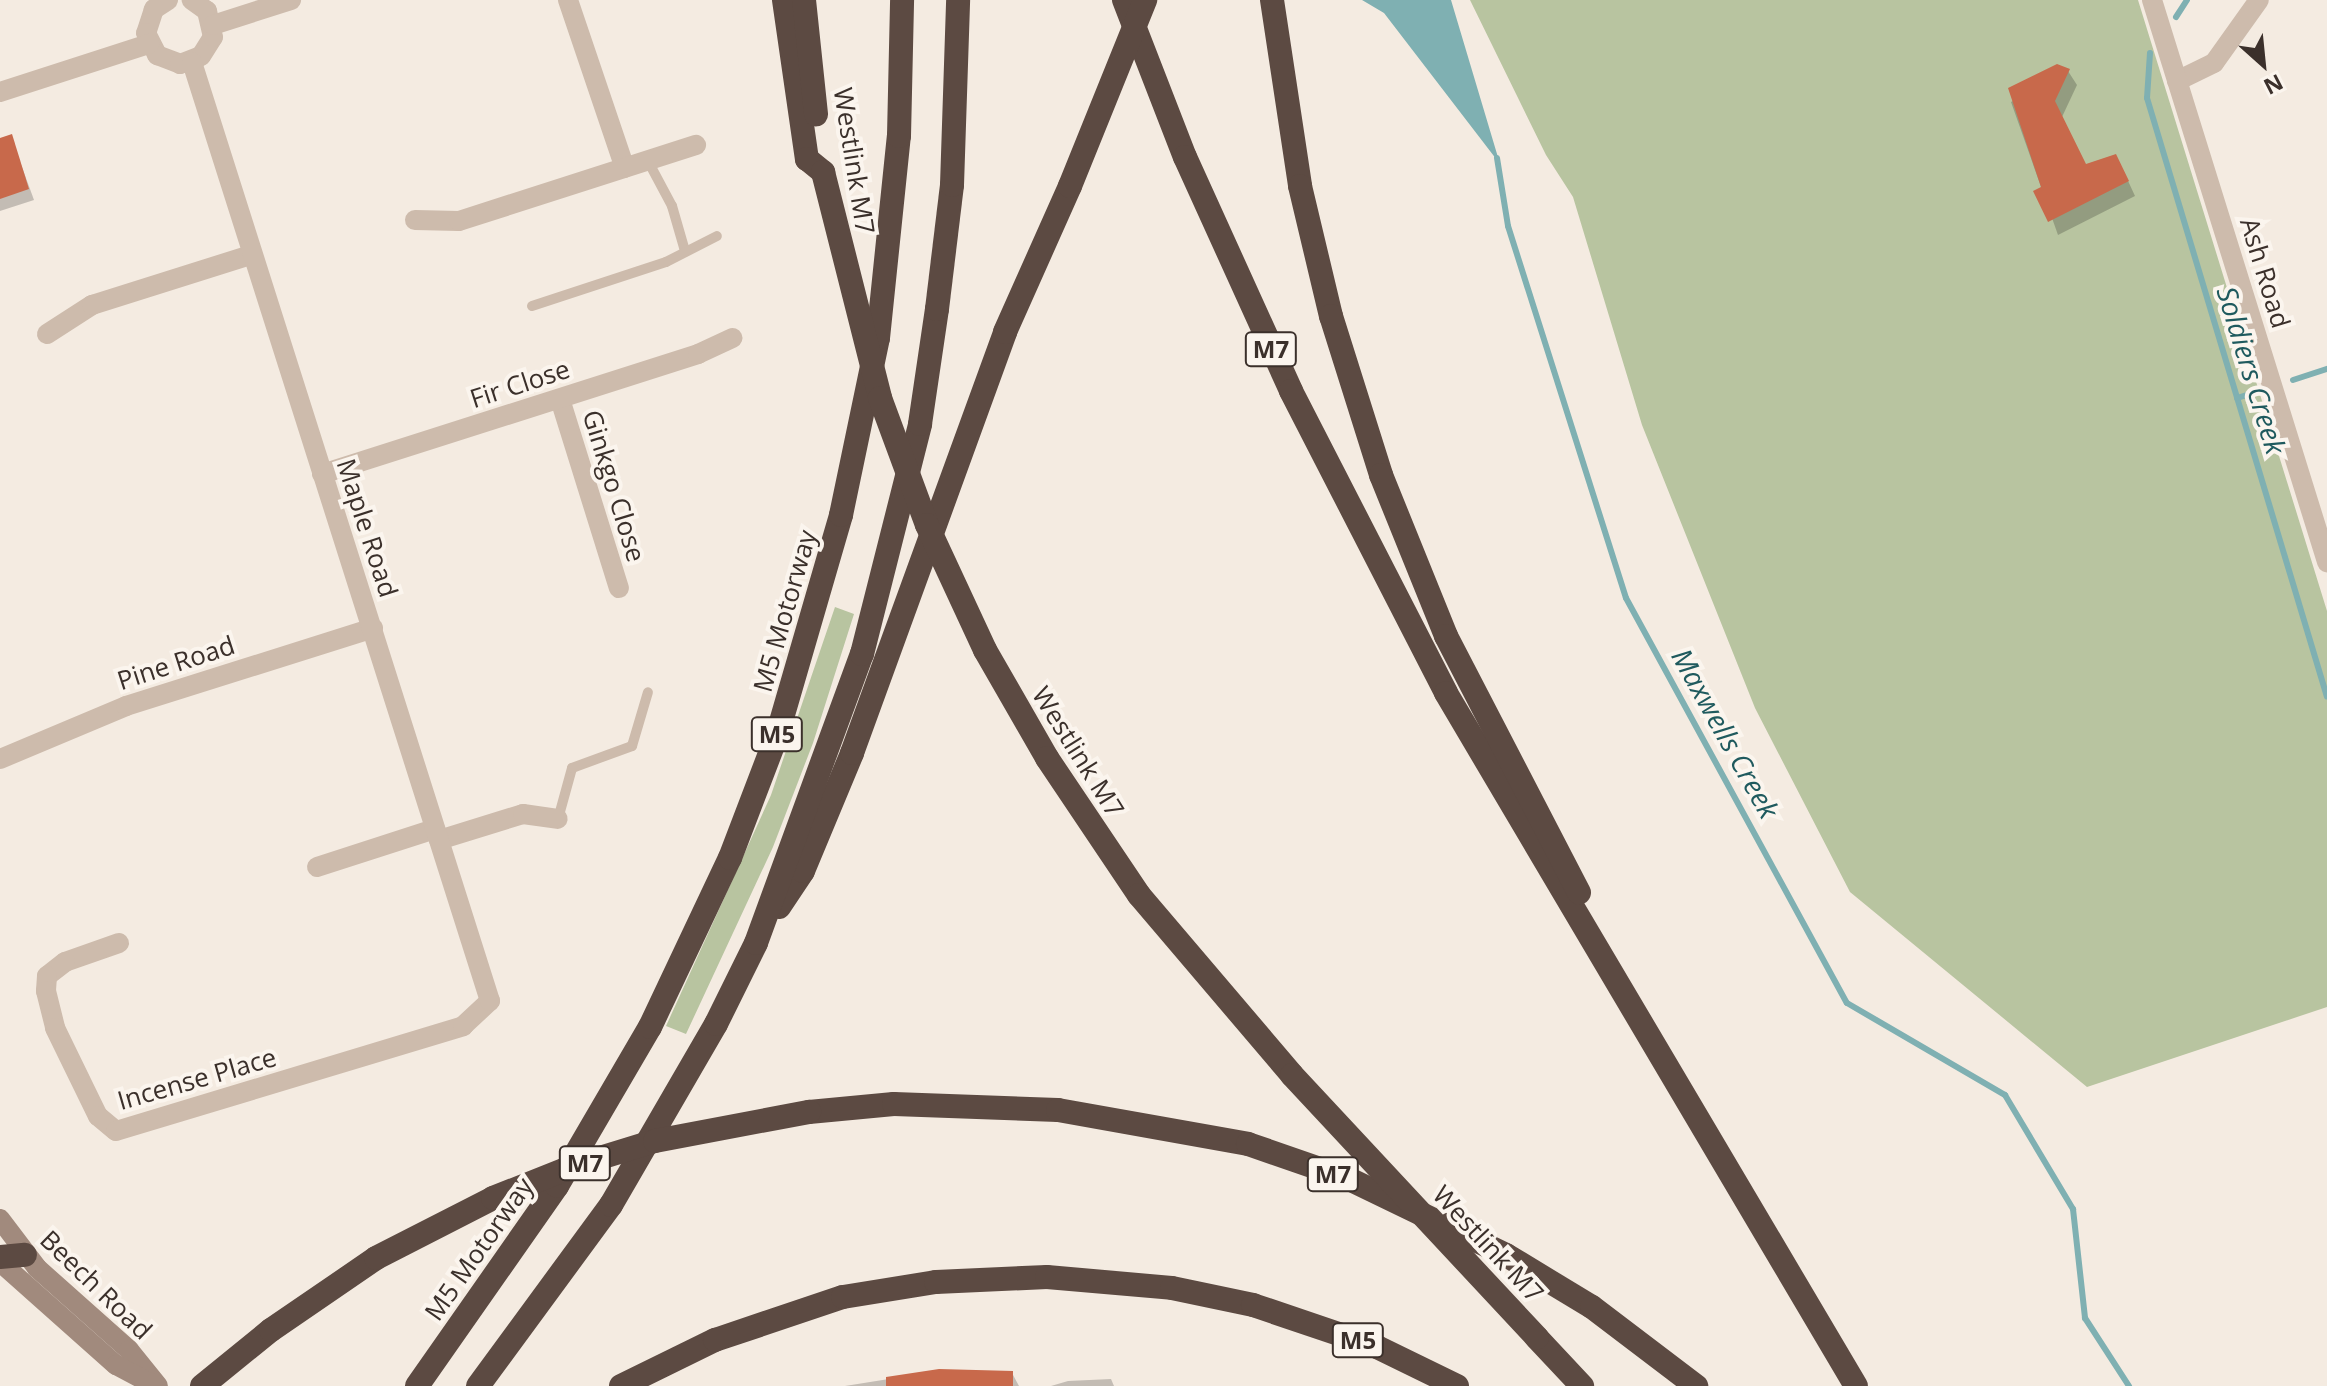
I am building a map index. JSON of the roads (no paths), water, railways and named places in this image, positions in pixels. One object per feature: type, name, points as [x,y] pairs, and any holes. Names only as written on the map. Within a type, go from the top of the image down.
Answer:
[{"type":"highway","points":[[784,0],[808,115]]},
{"type":"highway","name":"Westlink M7","points":[[804,0],[807,159],[823,172],[880,398],[927,525],[985,650],[1047,758],[1139,895],[1292,1075],[1582,1386]]},
{"type":"highway","name":"M5 Motorway","points":[[417,1386],[557,1186],[650,1027],[730,858],[778,732],[838,529],[878,338],[899,136],[902,0]]},
{"type":"highway","name":"M5","points":[[478,1386],[611,1205],[685,1080],[756,943],[862,654],[920,424],[952,185],[958,0]]},
{"type":"highway","name":"M7","points":[[1124,0],[1232,265],[1395,595],[1489,771],[1856,1386]]},
{"type":"highway","points":[[756,943],[803,871],[829,809],[994,359],[1070,186],[1145,0]]},
{"type":"highway","points":[[1272,0],[1300,186],[1331,316],[1416,567],[1505,754],[1721,1160]]},
{"type":"highway","name":"M7","points":[[202,1386],[271,1330],[376,1258],[493,1198],[574,1166],[655,1141],[809,1112],[894,1104],[1017,1107],[1148,1123],[1248,1144],[1349,1179],[1506,1255],[1592,1307],[1696,1386]]},
{"type":"highway","points":[[0,1260],[25,1255]]},
{"type":"highway","name":"M5","points":[[621,1386],[715,1340],[843,1297],[936,1282],[1047,1277],[1172,1288],[1253,1305],[1377,1347],[1457,1386]]},
{"type":"main road","name":"Beech Road","points":[[0,1219],[25,1255],[65,1297],[129,1350],[157,1386]]},
{"type":"main road","name":"Beech Road","points":[[0,1260],[116,1365],[157,1386]]},
{"type":"street","points":[[168,0],[149,19],[149,44],[166,61],[192,62],[209,47],[213,25],[207,11],[192,0]]},
{"type":"street","points":[[213,25],[291,0]]},
{"type":"street","points":[[568,0],[625,168]]},
{"type":"street","name":"Ash Road","points":[[2152,0],[2327,562]]},
{"type":"street","points":[[2177,81],[2214,63],[2259,0]]},
{"type":"street","points":[[0,92],[149,44]]},
{"type":"street","name":"Maple Road","points":[[192,62],[490,1001],[486,1010]]},
{"type":"street","points":[[415,220],[459,221],[696,145]]},
{"type":"street","points":[[47,334],[92,305],[251,255]]},
{"type":"street","name":"Fir Close","points":[[322,474],[560,399],[732,338]]},
{"type":"street","name":"Ginkgo Close","points":[[560,399],[619,588]]},
{"type":"street","name":"Pine Road","points":[[0,759],[126,706],[373,628]]},
{"type":"street","points":[[317,867],[523,814],[558,819]]},
{"type":"street","name":"Incense Place","points":[[119,943],[55,968],[47,976],[46,991],[55,1028],[98,1116],[116,1131],[463,1026],[486,1010]]},
{"type":"lane","points":[[648,161],[672,206],[685,251]]},
{"type":"lane","points":[[532,306],[685,251],[717,236]]},
{"type":"lane","points":[[558,819],[572,768],[632,746],[648,692]]},
{"type":"water","points":[[1362,0],[1451,0],[1500,164],[1384,13]]},
{"type":"waterway","name":"Soldiers Creek","points":[[2176,17],[2187,0]]},
{"type":"waterway","name":"Soldiers Creek","points":[[2150,53],[2147,98],[2327,697]]},
{"type":"waterway","name":"Maxwells Creek","points":[[1497,158],[1508,226],[1626,598],[1847,1003],[2005,1095],[2073,1209],[2085,1318],[2129,1386]]},
{"type":"waterway","points":[[2293,380],[2327,369]]},
{"type":"waterway","points":[[2237,398],[2257,392]]}]
